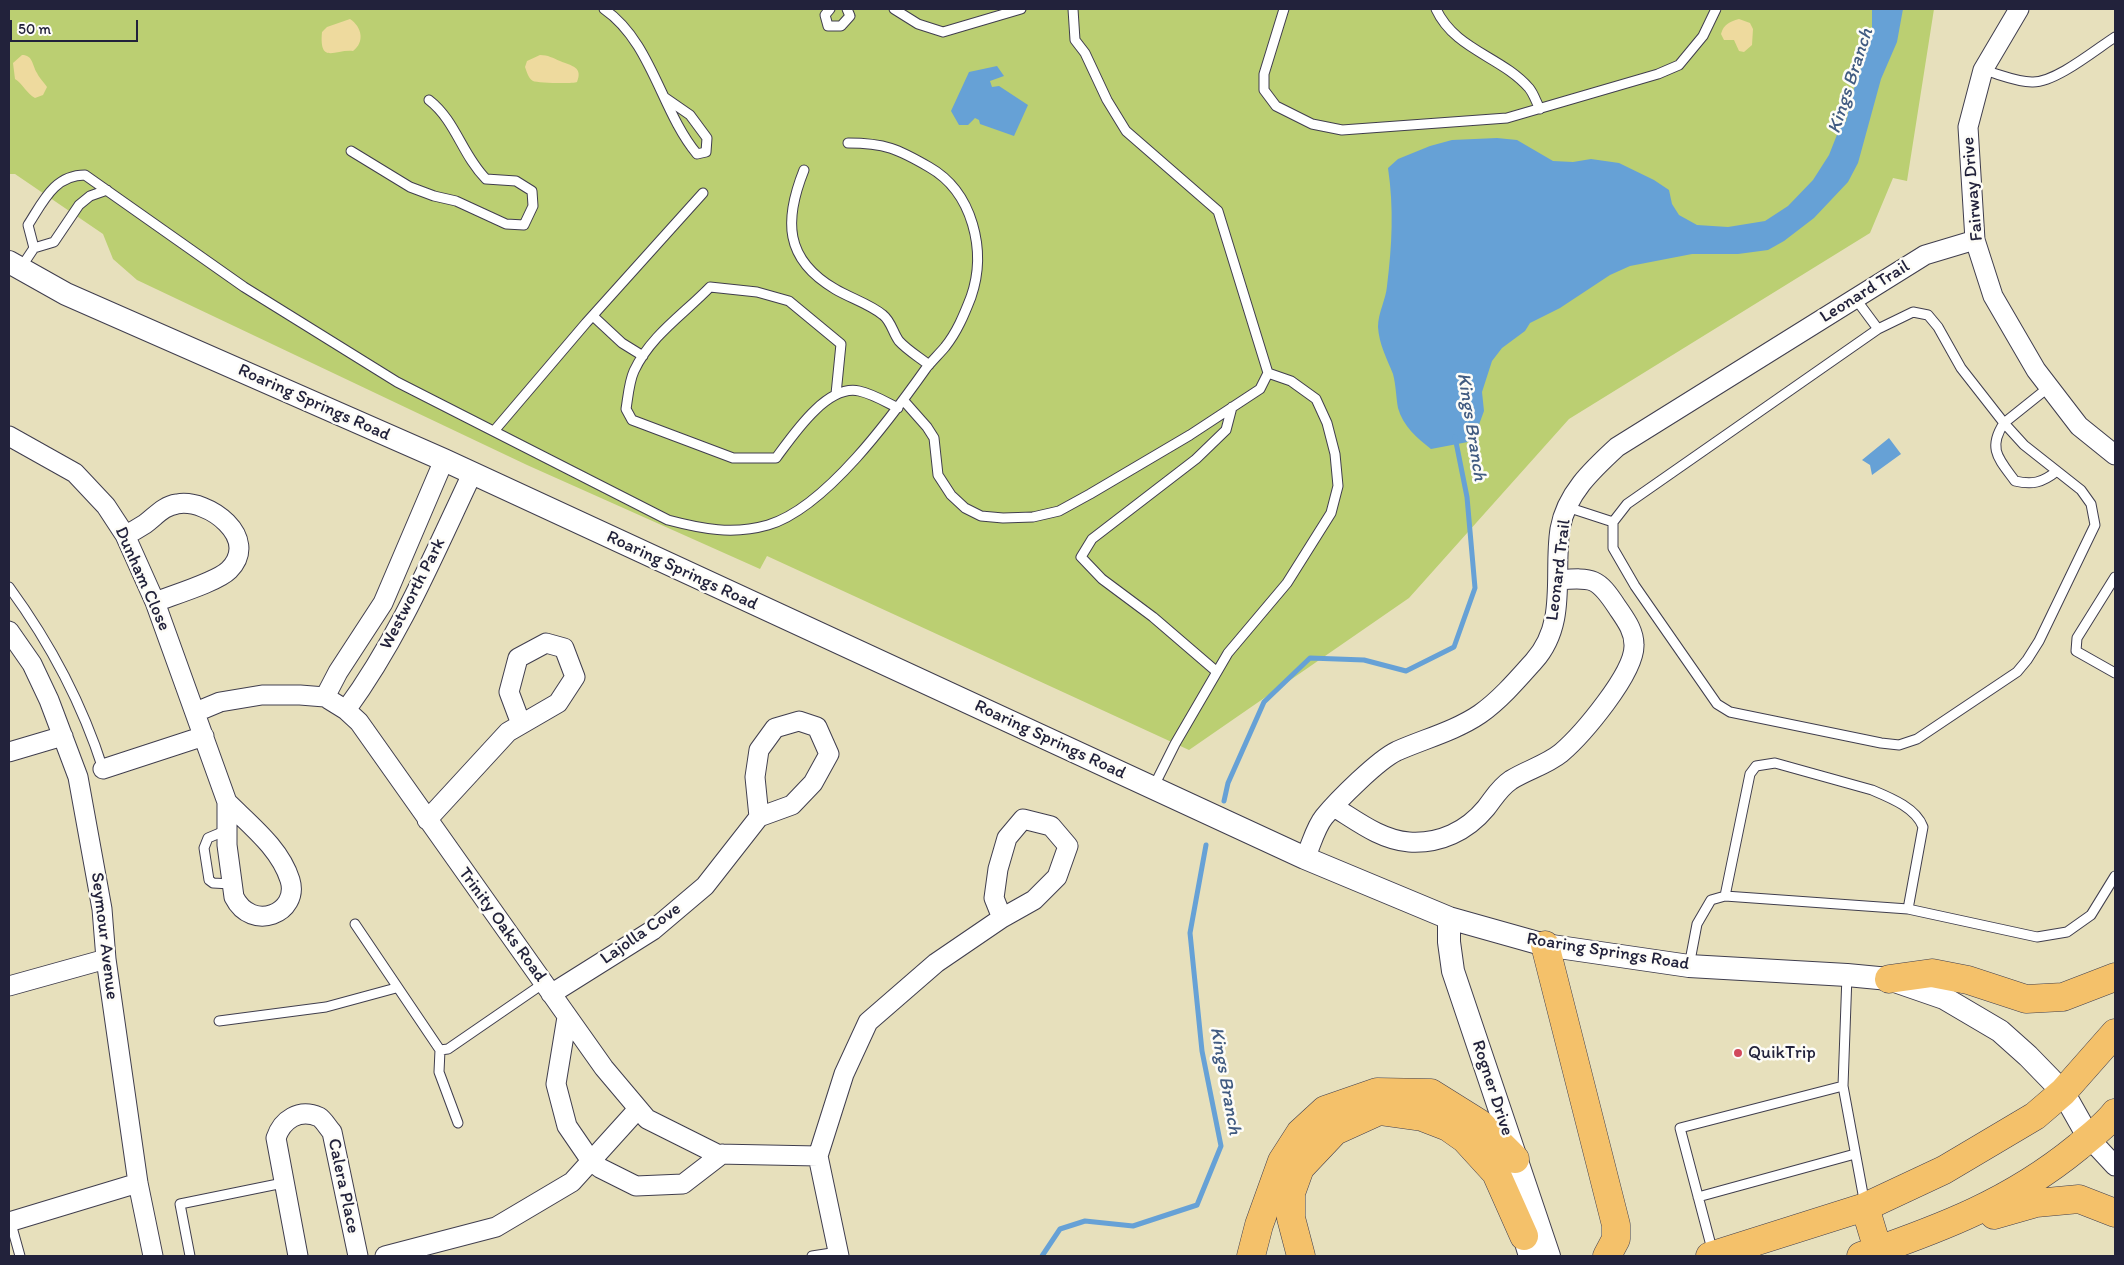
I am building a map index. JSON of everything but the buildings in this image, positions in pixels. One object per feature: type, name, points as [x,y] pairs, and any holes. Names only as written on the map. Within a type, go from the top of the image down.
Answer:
[{"type":"main road","points":[[1545,946],[1616,1225],[1616,1239],[1607,1256]]},
{"type":"main road","points":[[1889,979],[1932,973],[1968,980],[2026,999],[2063,997],[2115,976]]},
{"type":"main road","points":[[1712,1256],[1865,1207],[1937,1174],[1998,1140],[2034,1116],[2063,1092],[2115,1033]]},
{"type":"main road","points":[[1251,1256],[1259,1225],[1282,1161],[1300,1133],[1325,1110],[1377,1092],[1431,1093],[1479,1123],[1515,1159]]},
{"type":"main road","points":[[1301,1256],[1290,1218],[1291,1193],[1300,1168],[1335,1131],[1379,1111],[1422,1117],[1448,1127],[1465,1139],[1496,1173],[1527,1246]]},
{"type":"main road","points":[[1865,1207],[1869,1253],[1930,1232],[1970,1216],[2026,1185],[2053,1167],[2089,1138],[2115,1113]]},
{"type":"main road","points":[[1930,1232],[2036,1203],[2079,1199],[2115,1213]]},
{"type":"street","name":"Fairway Drive","points":[[2019,9],[1983,70],[1968,127],[1975,240],[1993,296],[2036,370],[2079,426],[2115,455]]},
{"type":"street","name":"Leonard Trail","points":[[1305,858],[1323,818],[1366,775],[1395,752],[1441,734],[1480,714],[1536,659],[1550,632],[1557,608],[1560,529],[1567,507],[1584,478],[1617,447],[1925,255],[1975,240]]},
{"type":"street","name":"Roaring Springs Road","points":[[14,265],[43,283],[92,306],[444,460],[1305,858],[1449,918],[1545,946],[1689,966],[1847,974],[1889,979],[1944,998],[2000,1031],[2063,1092],[2089,1138]]},
{"type":"street","name":"Dunham Close","points":[[9,436],[75,473],[106,506],[125,535],[155,602],[227,802]]},
{"type":"street","name":"Westworth Park","points":[[325,697],[338,672],[383,603],[444,460]]},
{"type":"street","name":"Westworth Park","points":[[346,710],[362,688],[403,619],[472,474]]},
{"type":"street","points":[[125,535],[145,524],[167,506],[178,503],[191,504],[209,512],[228,522],[235,530],[238,551],[229,570],[219,576],[155,602]]},
{"type":"street","points":[[1334,807],[1376,833],[1409,842],[1457,834],[1472,824],[1499,790],[1512,780],[1560,753],[1595,719],[1624,672],[1635,648],[1634,639],[1631,630],[1601,584],[1584,578],[1559,580]]},
{"type":"street","name":"Seymour Avenue","points":[[9,631],[32,664],[49,700],[78,777],[102,908],[106,958],[138,1183],[153,1256]]},
{"type":"street","name":"Trinity Oaks Road","points":[[196,712],[220,702],[262,695],[325,697],[346,710],[358,722],[604,1068],[647,1119],[717,1154],[818,1156]]},
{"type":"street","points":[[799,721],[817,728],[829,754],[813,783],[792,804],[759,817],[755,777],[759,750],[776,728],[799,721]]},
{"type":"street","points":[[427,820],[508,732],[521,724]]},
{"type":"street","points":[[9,752],[63,736]]},
{"type":"street","points":[[103,769],[204,736]]},
{"type":"street","points":[[227,802],[277,855],[290,882],[291,894],[287,904],[281,909],[265,916],[249,914],[238,904],[230,884],[227,802]]},
{"type":"street","name":"Lajolla Cove","points":[[547,988],[653,930],[705,886],[759,817]]},
{"type":"street","points":[[838,1254],[818,1156],[844,1074],[868,1022],[936,963],[1002,918],[1034,900],[1056,877],[1068,846],[1051,826],[1022,819],[1007,838],[998,869],[994,898],[1002,918]]},
{"type":"street","name":"Rogner Drive","points":[[1449,918],[1449,942],[1453,971],[1549,1256]]},
{"type":"street","points":[[9,986],[106,958]]},
{"type":"street","points":[[567,1017],[556,1084],[567,1126],[591,1161],[600,1168],[636,1186],[683,1184],[722,1154]]},
{"type":"street","points":[[385,1256],[496,1227],[572,1182],[638,1109]]},
{"type":"street","name":"Calera Place","points":[[298,1256],[276,1138],[281,1125],[293,1116],[307,1114],[321,1118],[332,1132],[358,1256]]},
{"type":"street","points":[[2089,1138],[2115,1166]]},
{"type":"street","points":[[9,1219],[138,1183]]},
{"type":"lane","points":[[604,9],[619,19],[639,50],[664,97],[682,137],[697,154],[706,152],[707,138],[690,116],[664,97]]},
{"type":"lane","points":[[830,9],[825,15],[828,26],[841,26],[850,16],[846,9]]},
{"type":"lane","points":[[894,9],[918,24],[943,32],[1021,9]]},
{"type":"lane","points":[[836,394],[841,344],[789,301],[757,292],[710,287],[658,335],[643,356],[634,372],[626,409],[632,420],[733,458],[776,458],[809,416],[836,394],[858,390],[901,405],[927,427],[934,438],[938,475],[951,495],[965,508],[982,516],[1003,518],[1033,517],[1059,510],[1107,485],[1260,389],[1268,373],[1218,211],[1126,131],[1107,100],[1085,53],[1075,40],[1073,9]]},
{"type":"lane","points":[[1284,9],[1264,74],[1264,90],[1276,106],[1312,124],[1342,130],[1507,118],[1658,74],[1678,65],[1703,36],[1716,9]]},
{"type":"lane","points":[[1436,9],[1447,28],[1530,89],[1540,109]]},
{"type":"lane","points":[[1983,70],[2018,80],[2041,82],[2053,77],[2115,37]]},
{"type":"lane","points":[[351,151],[410,187],[434,196],[456,201],[506,224],[524,225],[533,206],[532,191],[516,181],[486,179],[473,166],[449,120],[429,100]]},
{"type":"lane","points":[[34,248],[28,224],[60,181],[71,175],[85,175],[252,292],[397,382],[668,520],[706,530],[737,531],[769,524],[796,511],[827,487],[871,442],[901,405],[958,328],[971,295],[977,266],[975,232],[968,210],[944,176],[893,148],[872,143],[848,143]]},
{"type":"lane","points":[[804,170],[790,212],[792,232],[799,255],[815,274],[834,288],[884,315],[899,341],[929,365]]},
{"type":"lane","points":[[14,265],[34,248],[54,242],[79,205],[90,196],[107,190]]},
{"type":"lane","points":[[494,431],[592,316],[703,193]]},
{"type":"lane","points":[[1855,298],[1878,329]]},
{"type":"lane","points":[[1913,312],[1928,315],[1938,327],[1961,368],[2004,424],[2024,445],[2081,490],[2092,504],[2095,525],[2039,641],[2017,672],[1917,739],[1900,745],[1881,743],[1730,712],[1717,704],[1635,586],[1613,548],[1612,522],[1627,504],[1878,329],[1913,312]]},
{"type":"lane","points":[[592,316],[622,343],[643,356]]},
{"type":"lane","points":[[1153,788],[1175,744],[1228,654],[1287,583],[1332,513],[1338,486],[1335,454],[1326,423],[1316,399],[1291,381],[1268,373]]},
{"type":"lane","points":[[2049,387],[2004,424],[1996,435],[1995,448],[1999,459],[2014,481],[2030,484],[2041,482],[2056,471]]},
{"type":"lane","points":[[1217,672],[1153,617],[1102,579],[1081,557],[1092,539],[1196,460],[1226,430],[1232,407]]},
{"type":"lane","points":[[1567,507],[1612,522]]},
{"type":"lane","points":[[2115,577],[2112,588],[2077,638],[2076,651],[2115,673]]},
{"type":"lane","points":[[9,587],[54,656],[88,723],[103,769]]},
{"type":"lane","points":[[1725,896],[1750,774],[1756,766],[1775,763],[1872,790],[1887,796],[1919,816],[1923,827],[1908,909]]},
{"type":"lane","points":[[1689,966],[1697,924],[1711,900],[1725,896],[1908,909],[2037,937],[2067,932],[2091,915],[2115,876]]},
{"type":"lane","points":[[355,924],[396,988],[440,1050],[439,1072],[458,1123]]},
{"type":"lane","points":[[1847,974],[1843,1086],[1865,1207]]},
{"type":"lane","points":[[219,1020],[326,1007],[396,988]]},
{"type":"lane","points":[[440,1050],[448,1049],[547,988]]},
{"type":"lane","points":[[1712,1256],[1680,1128],[1843,1086]]},
{"type":"lane","points":[[1698,1197],[1855,1154]]},
{"type":"lane","points":[[190,1256],[180,1204],[283,1183]]},
{"type":"lane","points":[[9,1219],[20,1256]]},
{"type":"lane","points":[[812,1256],[838,1254]]},
{"type":"green space","points":[[9,9],[1934,9],[1907,181],[1893,178],[1870,233],[1569,419],[1409,598],[1189,750],[767,556],[760,569],[527,465],[137,280],[113,259],[103,234],[15,174],[9,174]]},
{"type":"sand","points":[[350,19],[357,26],[361,35],[357,47],[353,51],[326,52],[323,49],[322,32],[327,27]]},
{"type":"sand","points":[[1739,19],[1750,23],[1753,29],[1752,45],[1744,52],[1739,51],[1734,40],[1724,40],[1721,34],[1727,24]]},
{"type":"sand","points":[[22,55],[26,55],[30,59],[47,87],[43,95],[35,98],[15,79],[13,63]]},
{"type":"sand","points":[[540,55],[569,64],[575,68],[579,73],[577,82],[533,81],[525,67],[527,61]]},
{"type":"water","points":[[1872,9],[1903,9],[1897,42],[1881,79],[1858,163],[1848,182],[1814,218],[1784,241],[1768,250],[1738,254],[1692,254],[1630,266],[1610,275],[1560,308],[1530,323],[1525,331],[1502,348],[1492,361],[1482,392],[1484,411],[1473,441],[1431,449],[1411,431],[1403,420],[1398,408],[1395,382],[1378,327],[1386,291],[1391,242],[1392,212],[1388,168],[1398,159],[1430,146],[1452,140],[1497,138],[1517,140],[1553,161],[1573,162],[1591,159],[1619,163],[1654,180],[1669,190],[1672,204],[1679,215],[1697,225],[1728,227],[1765,221],[1788,206],[1813,180],[1829,155],[1840,127],[1846,121],[1852,95],[1872,32]]},
{"type":"water","points":[[997,66],[1004,76],[990,81],[992,87],[999,86],[1028,105],[1014,136],[980,124],[979,120],[975,118],[968,125],[959,125],[951,111],[969,72]]},
{"type":"water","points":[[1889,438],[1901,454],[1872,475],[1870,465],[1862,460]]},
{"type":"waterway","name":"Kings Branch","points":[[1224,801],[1228,783],[1264,702],[1310,658],[1364,660],[1406,671],[1454,647],[1475,588],[1467,497],[1455,437]]},
{"type":"waterway","name":"Kings Branch","points":[[1042,1256],[1060,1229],[1085,1221],[1133,1226],[1197,1205],[1221,1146],[1202,1051],[1190,933],[1206,845]]},
{"type":"place","name":"QuikTrip","points":[[1738,1053]]}]
